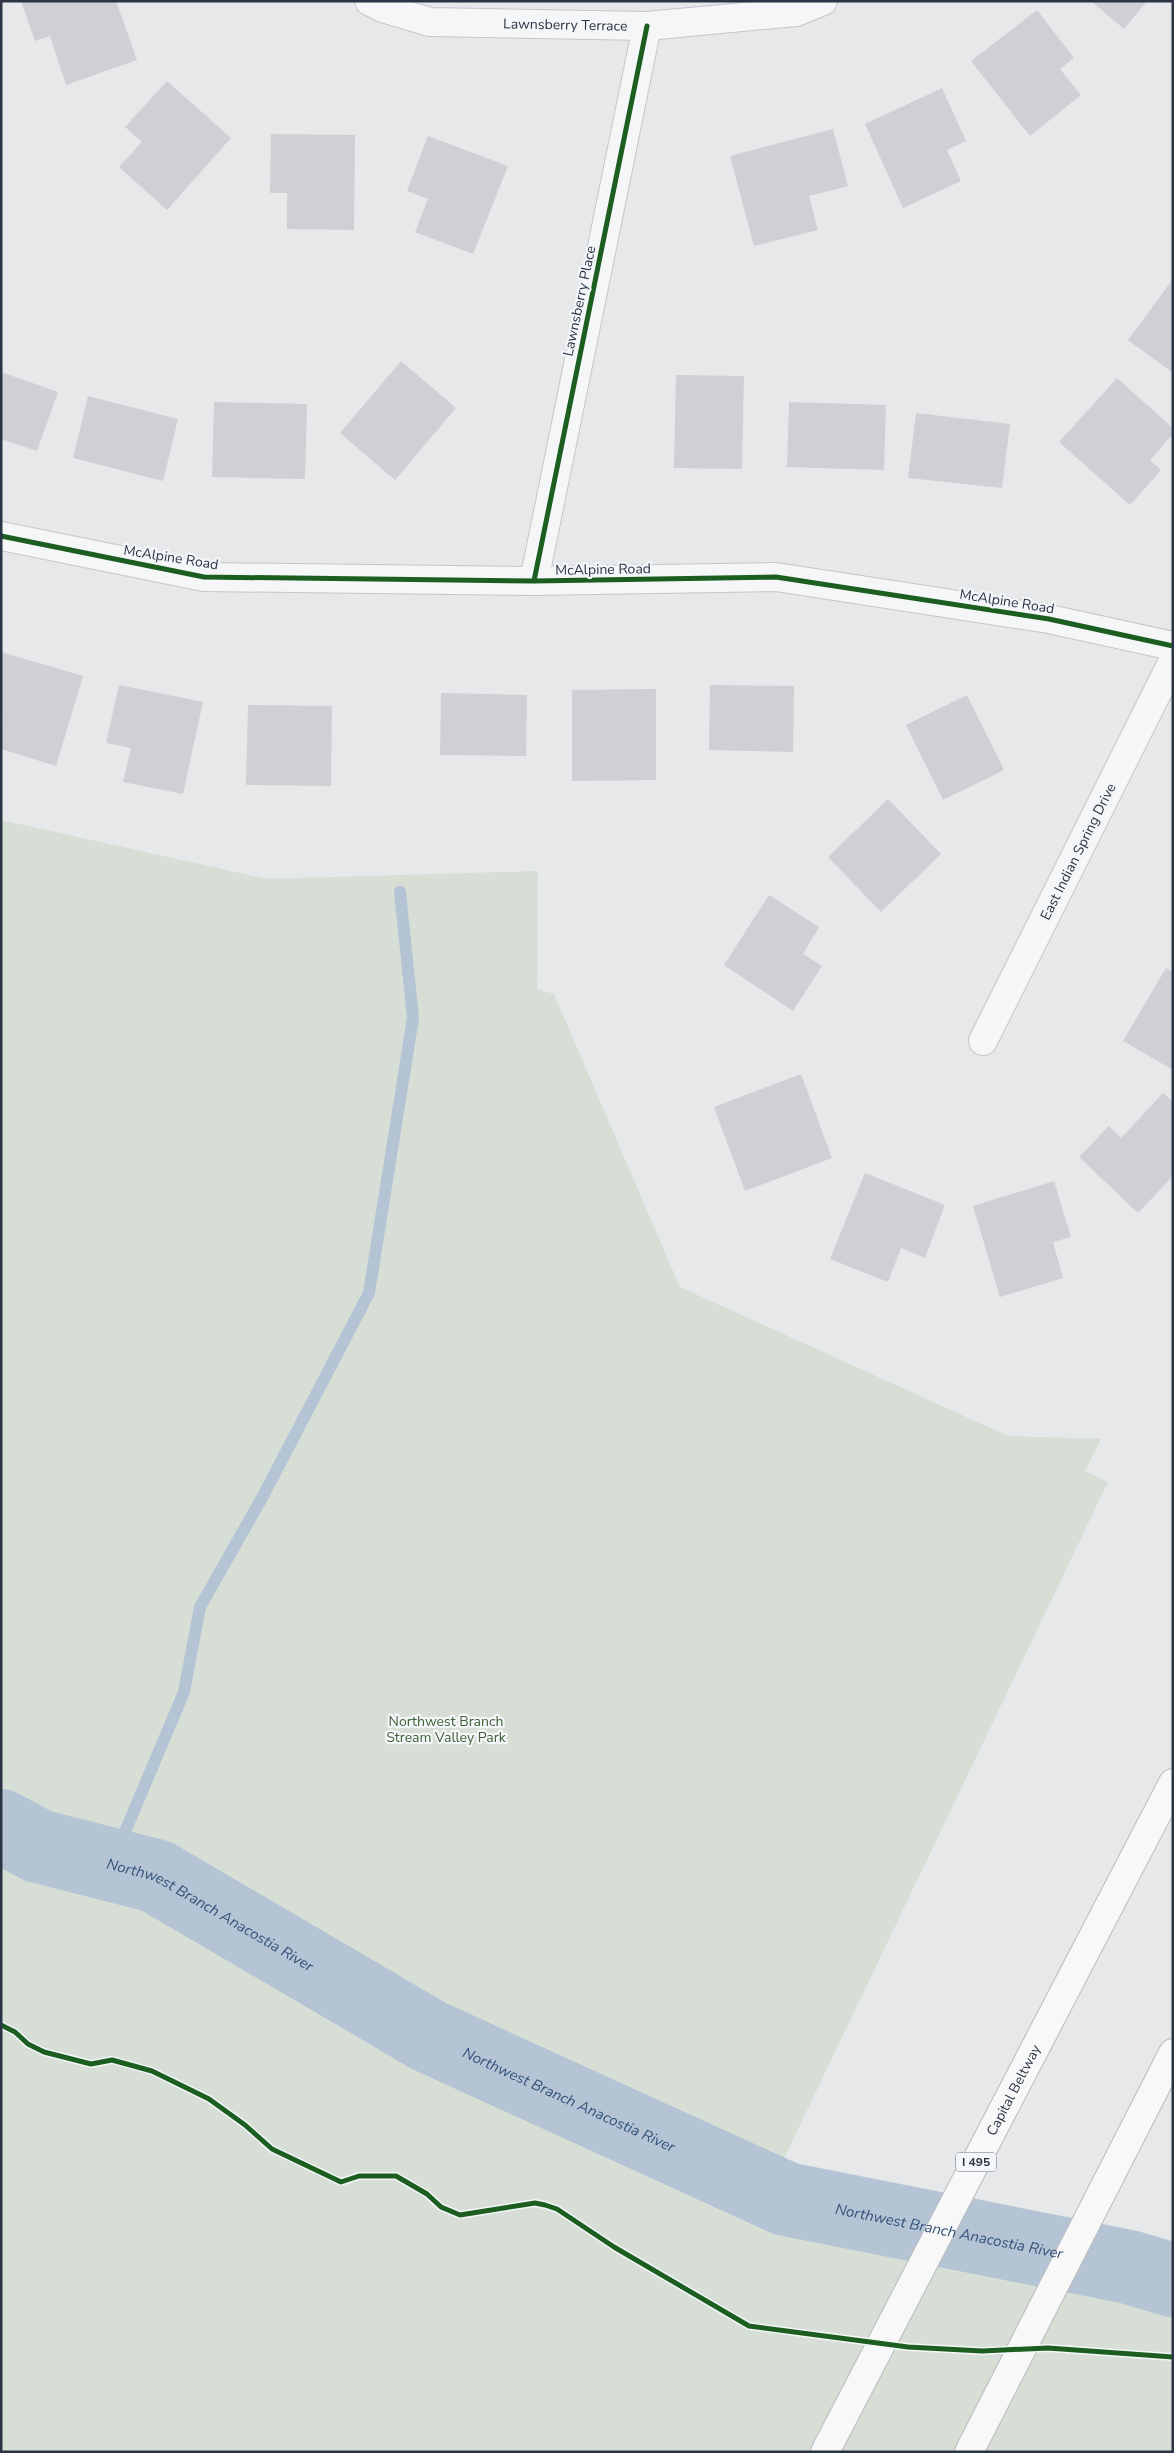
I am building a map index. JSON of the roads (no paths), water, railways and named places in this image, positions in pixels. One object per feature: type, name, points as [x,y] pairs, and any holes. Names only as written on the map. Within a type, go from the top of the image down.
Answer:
[{"type":"highway","name":"Capital Beltway","points":[[825,2452],[1173,1783]]},
{"type":"highway","points":[[969,2452],[1173,2052]]},
{"type":"street","name":"Lawnsberry Terrace","points":[[369,1],[383,8],[430,22],[647,26],[796,12],[823,1]]},
{"type":"street","name":"Lawnsberry Place","points":[[534,581],[647,26]]},
{"type":"street","name":"McAlpine Road","points":[[1,536],[204,577],[534,581],[776,577],[1049,619],[1173,646]]},
{"type":"street","name":"East Indian Spring Drive","points":[[983,1041],[1173,661]]},
{"type":"waterway","points":[[111,1865],[184,1692],[200,1607],[263,1496],[369,1293],[413,1018],[400,892]]},
{"type":"waterway","name":"Northwest Branch Anacostia River","points":[[1,1826],[38,1846],[156,1876],[429,2036],[786,2199],[1129,2267],[1173,2280]]},
{"type":"park label","name":"Northwest Branch Stream Valley Park","points":[[446,1729]]}]
